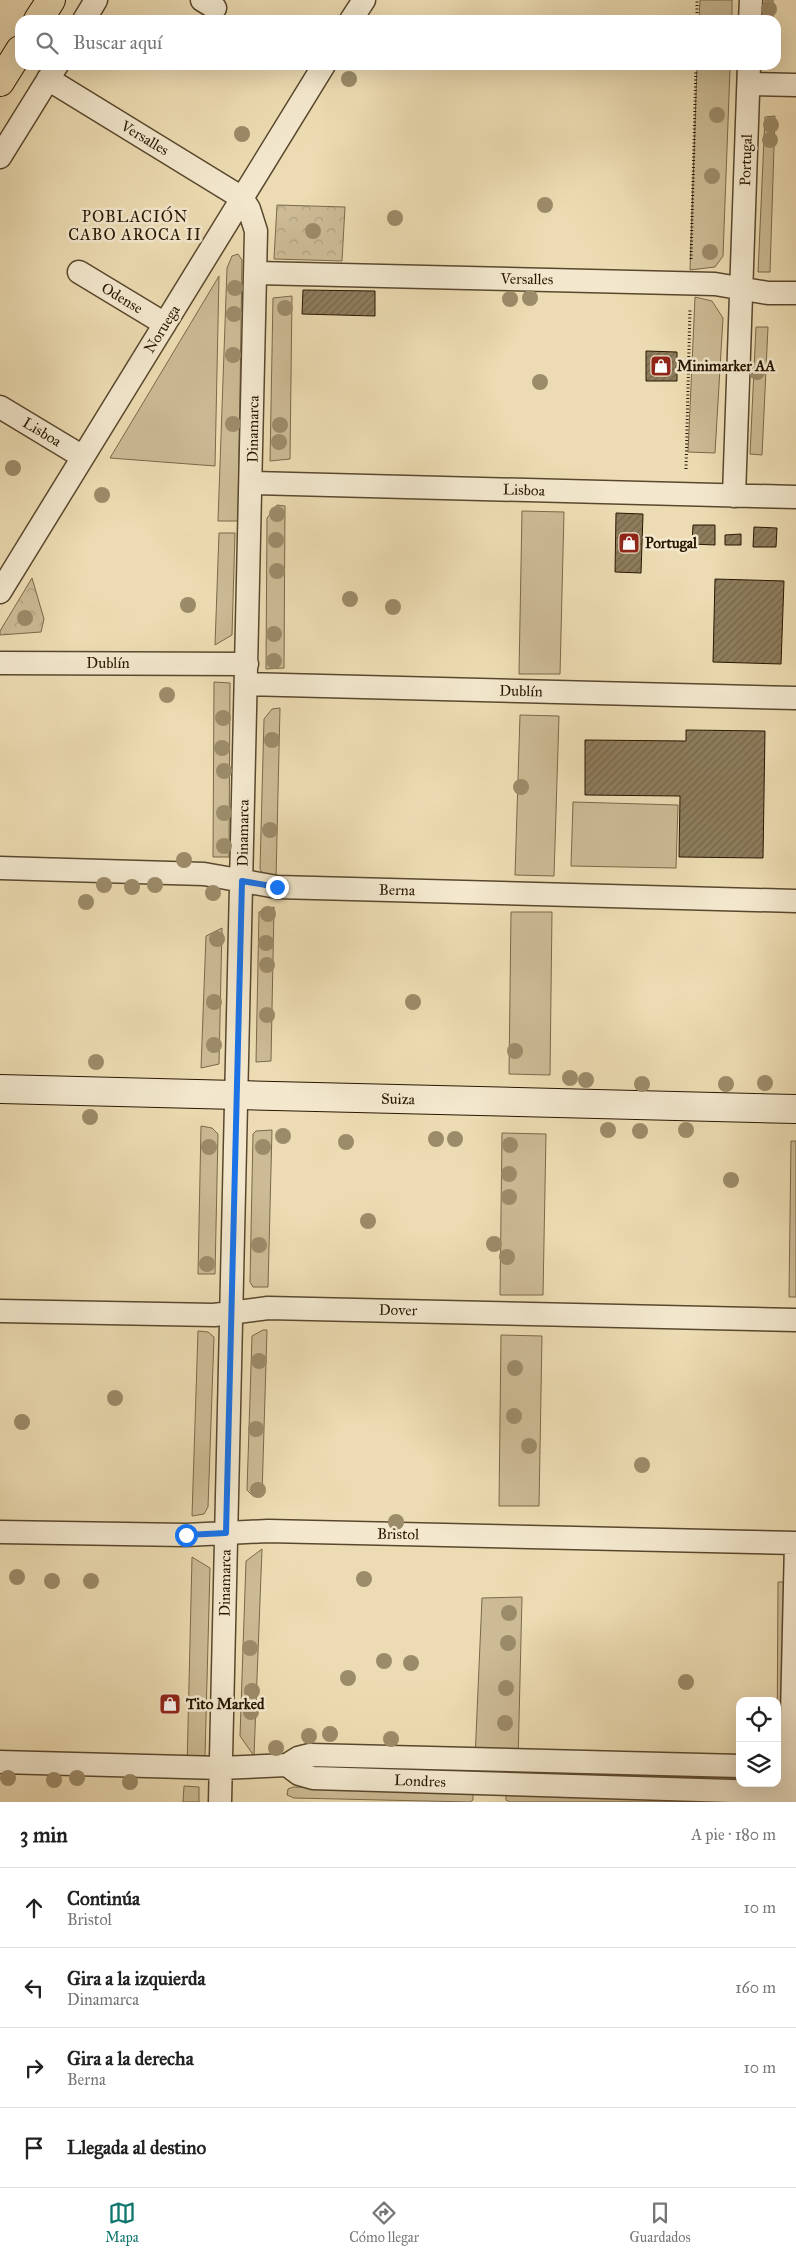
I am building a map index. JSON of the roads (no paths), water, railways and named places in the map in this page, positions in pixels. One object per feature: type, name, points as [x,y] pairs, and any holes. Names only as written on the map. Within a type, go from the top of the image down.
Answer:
[{"type":"main road","points":[[41,15],[51,0]]},
{"type":"main road","points":[[0,82],[15,58]]},
{"type":"street","points":[[87,15],[96,0]]},
{"type":"street","points":[[355,15],[364,0]]},
{"type":"street","points":[[750,15],[751,0]]},
{"type":"street","name":"Noruega","points":[[0,592],[321,70]]},
{"type":"street","points":[[0,157],[52,72]]},
{"type":"street","name":"Versalles","points":[[52,72],[242,198]]},
{"type":"street","points":[[749,74],[796,85]]},
{"type":"street","name":"Portugal","points":[[734,496],[749,74]]},
{"type":"street","name":"Dinamarca","points":[[220,1802],[256,273],[256,231],[249,209],[242,198]]},
{"type":"street","name":"Odense","points":[[79,272],[165,324]]},
{"type":"street","name":"Versalles","points":[[256,273],[715,284],[768,292],[796,293]]},
{"type":"street","name":"Lisboa","points":[[0,407],[83,457]]},
{"type":"street","name":"Lisboa","points":[[252,483],[796,497]]},
{"type":"street","name":"Dublín","points":[[0,663],[796,698]]},
{"type":"street","name":"Berna","points":[[0,868],[204,874],[277,887],[796,901]]},
{"type":"street","name":"Suiza","points":[[0,1089],[796,1109]]},
{"type":"street","name":"Dover","points":[[0,1311],[214,1315],[268,1308],[796,1320]]},
{"type":"street","name":"Bristol","points":[[0,1532],[186,1535],[277,1531],[796,1543]]},
{"type":"street","points":[[792,1796],[788,1767],[796,1543]]},
{"type":"street","name":"Londres","points":[[0,1762],[221,1768],[286,1765],[298,1758],[310,1755],[736,1766]]},
{"type":"street","name":"Londres","points":[[286,1765],[298,1774],[313,1778],[792,1796]]},
{"type":"place","name":"Minimarker AA","points":[[661,366]]},
{"type":"place","name":"Portugal","points":[[629,543]]},
{"type":"place","name":"Tito Marked","points":[[170,1704]]},
{"type":"district","name":"POBLACIÓN CABO AROCA II","points":[[135,225]]}]
